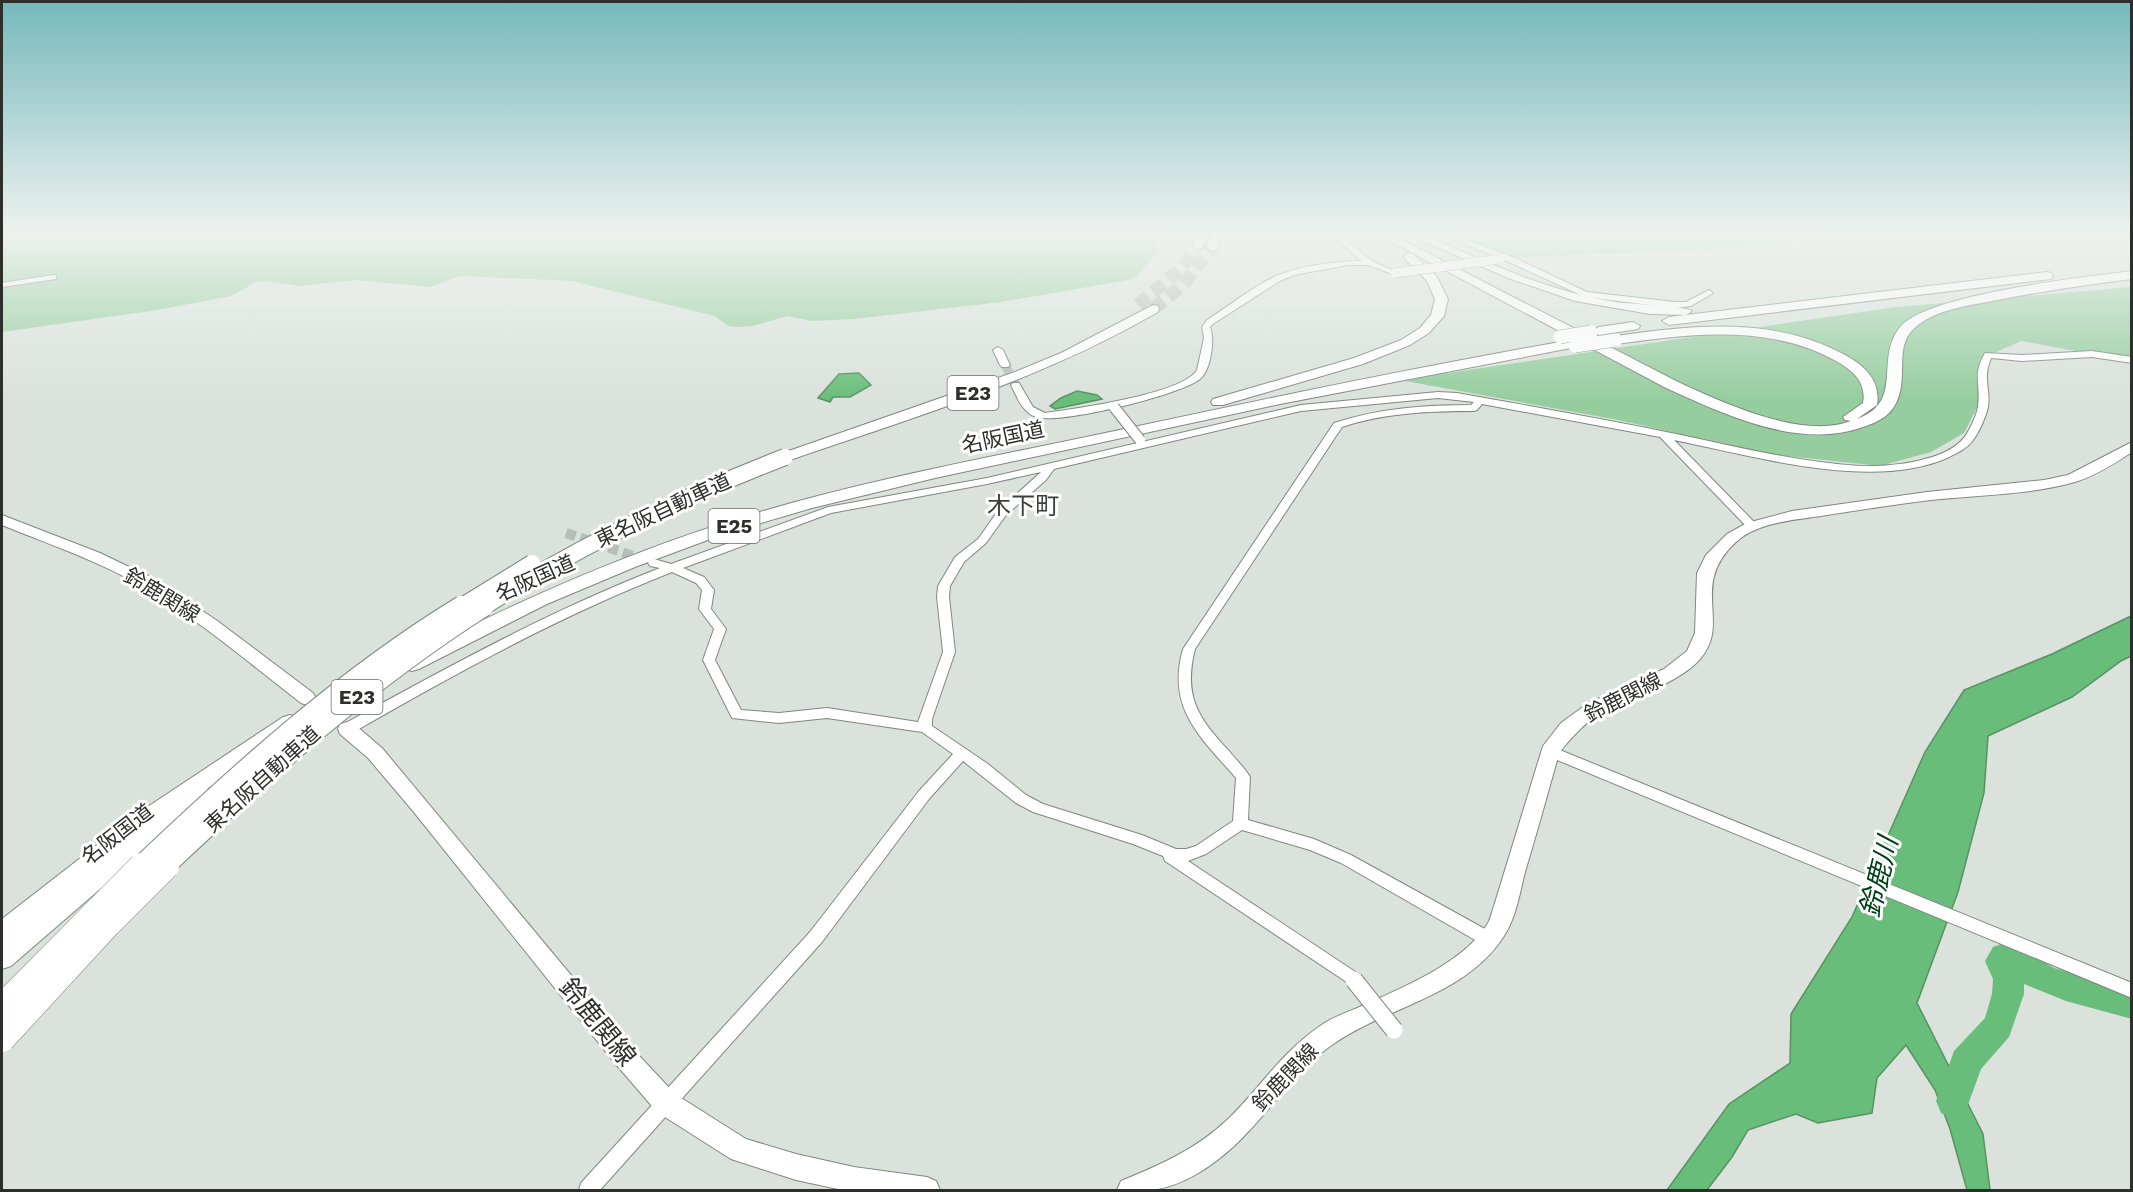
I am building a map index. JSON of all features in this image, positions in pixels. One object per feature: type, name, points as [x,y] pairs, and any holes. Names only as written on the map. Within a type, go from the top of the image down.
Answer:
[{"type":"highway","points":[[1185,411],[1377,356],[1401,347],[1427,330],[1440,310],[1438,290]]},
{"type":"highway","points":[[1491,290],[1704,400],[1771,423],[1817,429],[1854,426],[1871,420],[1886,409],[1895,389],[1895,353],[1900,338],[1908,327],[1925,315],[1941,308],[2030,290]]},
{"type":"highway","points":[[1502,290],[1683,383],[1735,406],[1780,418],[1833,421],[1861,413],[1870,405],[1872,399],[1870,386],[1854,366],[1829,352],[1785,337],[1751,331],[1715,330],[1609,336]]},
{"type":"highway","points":[[1551,290],[1603,304],[1653,310],[1717,309],[1899,290]]},
{"type":"highway","points":[[1568,343],[1919,290]]},
{"type":"highway","points":[[1609,336],[1815,309],[1990,290]]},
{"type":"highway","name":"東名阪自動車道","points":[[2,1039],[116,917],[218,817],[321,725],[412,655],[520,584],[614,531],[782,453],[1040,358],[1094,333],[1138,305]]},
{"type":"highway","name":"東名阪自動車道","points":[[2,1007],[96,910],[197,813],[307,717],[399,648],[508,576],[597,527],[688,484],[1039,369],[1105,338],[1153,309]]},
{"type":"highway","name":"名阪国道","points":[[2,933],[145,820],[276,732],[384,665],[440,634],[555,580],[608,558],[697,526],[816,491],[1419,362],[1568,343]]},
{"type":"highway","name":"名阪国道","points":[[2,958],[92,882],[159,830],[289,739],[399,671],[456,640],[512,612],[611,568],[725,528],[831,498],[1447,365],[1568,343]]},
{"type":"main road","name":"鈴鹿関線","points":[[1130,1191],[1172,1173],[1211,1151],[1237,1128],[1294,1061],[1319,1040],[1334,1030],[1449,974],[1488,939],[1497,927],[1551,751],[1568,728],[1593,709],[1670,673],[1694,655],[1704,633],[1703,587],[1709,566],[1721,547],[1732,537],[1752,526],[1792,516],[1916,497],[2055,482],[2072,478],[2105,463],[2132,446]]},
{"type":"main road","name":"鈴鹿関線","points":[[2,520],[101,560],[146,582],[192,610],[307,698]]},
{"type":"main road","name":"鈴鹿関線","points":[[347,729],[375,753],[420,805],[622,1054],[666,1103],[740,1150],[796,1167],[854,1180],[927,1191]]},
{"type":"street","points":[[1016,385],[1030,411],[1035,415],[1053,415],[1112,406],[1180,387],[1198,377],[1203,369],[1210,333],[1206,327],[1210,322],[1260,290]]},
{"type":"street","points":[[1576,290],[1585,294],[1675,305],[1688,304],[1709,293]]},
{"type":"street","points":[[998,350],[1005,364]]},
{"type":"street","points":[[347,729],[469,659],[552,618],[673,568],[828,510],[1050,467],[1142,442],[1301,408],[1438,395],[1480,400],[1834,467],[1888,469],[1909,467],[1931,461],[1958,449],[1969,439],[1983,407],[1981,372],[1988,355],[2022,358],[2092,354],[2132,360]]},
{"type":"street","points":[[1240,824],[1243,777],[1198,724],[1184,693],[1182,672],[1189,650],[1338,425],[1353,420],[1421,408],[1474,408],[1480,400]]},
{"type":"street","points":[[1112,406],[1142,442]]},
{"type":"street","points":[[1664,435],[1752,526]]},
{"type":"street","points":[[925,728],[925,719],[949,652],[943,597],[944,586],[960,560],[982,541],[1002,513],[1042,478],[1050,467]]},
{"type":"street","points":[[654,563],[673,568],[704,582],[708,589],[705,609],[720,629],[709,660],[737,715],[779,718],[827,713],[925,728],[1021,799],[1038,808],[1137,839],[1175,855],[1186,855],[1200,850],[1240,824],[1314,845],[1346,859],[1488,939]]},
{"type":"street","points":[[1551,751],[2132,991]]},
{"type":"street","points":[[588,1191],[816,937],[924,795],[961,754]]},
{"type":"street","points":[[1164,850],[1169,856],[1354,980],[1394,1030]]},
{"type":"shaded area","points":[[2,290],[242,290],[231,296],[157,310],[2,332]]},
{"type":"shaded area","points":[[607,290],[1073,290],[1001,302],[854,319],[812,321],[788,316],[752,326],[738,327],[728,326],[715,316]]},
{"type":"shaded area","points":[[2100,290],[2131,290],[2131,361],[2021,341],[1985,357],[1982,398],[1964,433],[1931,452],[1880,466],[1769,454],[1618,420],[1400,380],[1896,307]]},
{"type":"water","points":[[859,373],[871,385],[850,397],[833,397],[830,402],[818,398],[839,374]]},
{"type":"water","points":[[1077,391],[1097,395],[1102,399],[1055,409],[1050,406],[1061,398]]},
{"type":"water","name":"鈴鹿川","points":[[2131,616],[2131,656],[2072,697],[1988,736],[1984,793],[1958,892],[1917,1003],[1983,1134],[1990,1190],[1967,1190],[1950,1129],[1935,1090],[1906,1045],[1877,1078],[1872,1113],[1818,1123],[1796,1114],[1748,1130],[1732,1157],[1707,1190],[1667,1190],[1729,1104],[1790,1063],[1791,1014],[1852,917],[1925,752],[1964,690],[2052,654]]},
{"type":"waterway","points":[[1953,1101],[1964,1075],[1966,1062],[1998,1026],[2008,994],[2009,978],[2000,961],[2004,957],[2045,979],[2132,1005]]},
{"type":"tunnel","points":[[1138,305],[1156,290]]},
{"type":"tunnel","points":[[1153,309],[1177,290]]},
{"type":"tunnel","points":[[1005,365],[1016,385]]},
{"type":"tunnel","points":[[566,533],[648,561]]},
{"type":"district","name":"木下町","points":[[1023,506]]}]
